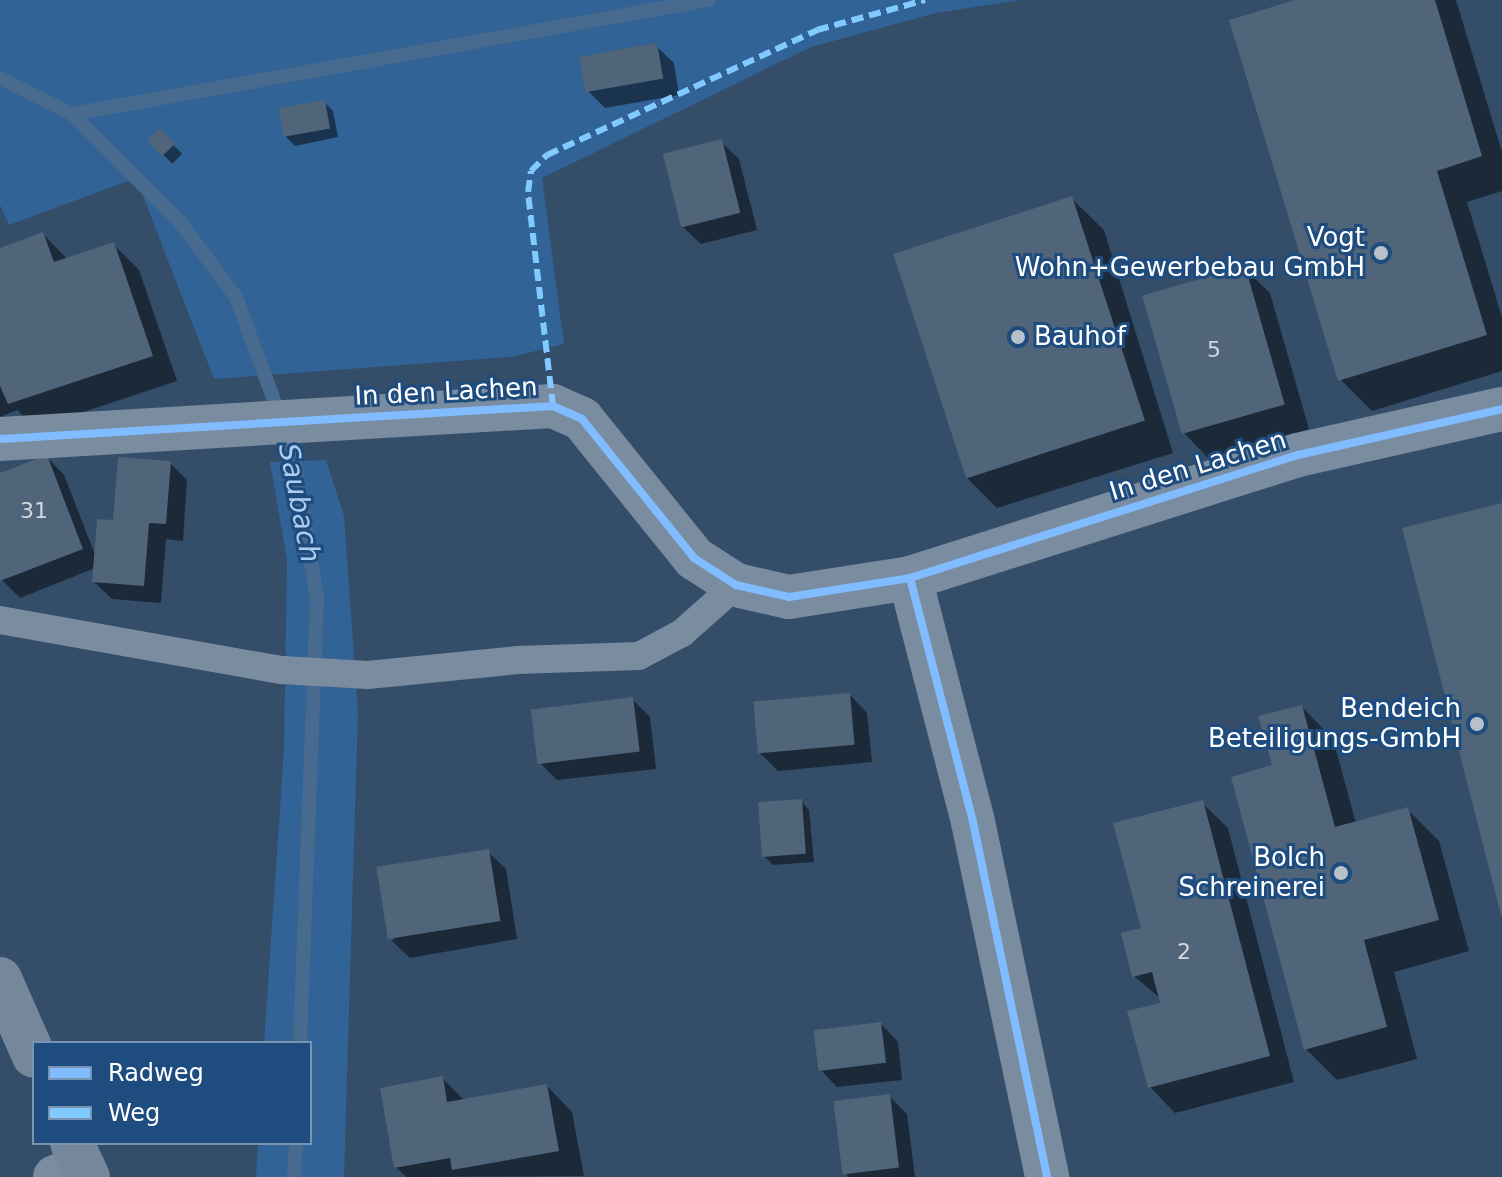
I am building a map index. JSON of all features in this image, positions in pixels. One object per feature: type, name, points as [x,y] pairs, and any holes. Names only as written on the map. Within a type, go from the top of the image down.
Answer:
[{"type":"street","name":"In den Lachen","points":[[0,439],[553,406],[582,419],[658,519],[694,558],[736,585],[789,597],[910,578],[1298,455],[1502,409]]},
{"type":"street","points":[[910,578],[973,822],[1047,1177]]},
{"type":"street","points":[[0,979],[32,1051]]},
{"type":"lane","points":[[0,620],[282,670],[368,675],[517,660],[639,656],[682,633],[736,585]]},
{"type":"shaded area","points":[[0,0],[1021,0],[936,13],[811,47],[542,178],[564,344],[511,357],[214,379],[136,178],[9,225],[0,205]]},
{"type":"shaded area","points":[[326,460],[344,516],[358,711],[344,1177],[256,1177],[258,1145],[312,1145],[312,1041],[264,1041],[284,749],[287,560],[270,462]]},
{"type":"building","name":"Vogt Wohn+Gewerbebau GmbH","points":[[1295,0],[1435,0],[1482,156],[1437,171],[1487,335],[1338,381],[1229,20]]},
{"type":"building","points":[[657,43],[663,78],[585,92],[579,57]]},
{"type":"building","points":[[325,100],[330,129],[284,137],[279,108]]},
{"type":"building","points":[[160,128],[175,144],[162,156],[147,140]]},
{"type":"building","points":[[722,139],[740,213],[681,227],[663,154]]},
{"type":"building","name":"Bauhof","points":[[1072,196],[1145,420],[966,479],[893,254]]},
{"type":"building","points":[[43,232],[54,262],[114,242],[153,356],[8,404],[0,386],[0,248]]},
{"type":"building","points":[[1245,266],[1285,404],[1182,434],[1142,295]]},
{"type":"building","points":[[47,455],[83,549],[0,581],[0,473]]},
{"type":"building","points":[[118,457],[171,461],[166,524],[149,523],[144,586],[92,582],[97,519],[113,520]]},
{"type":"building","name":"Bendeich Beteiligungs-GmbH","points":[[1502,503],[1502,915],[1501,915],[1402,528]]},
{"type":"building","points":[[850,693],[855,745],[758,753],[753,701]]},
{"type":"building","points":[[633,697],[640,752],[537,764],[531,710]]},
{"type":"building","name":"Bolch Schreinerei","points":[[1302,705],[1335,827],[1408,807],[1439,920],[1364,940],[1387,1027],[1304,1050],[1231,777],[1272,765],[1258,716]]},
{"type":"building","points":[[802,799],[806,854],[762,857],[758,802]]},
{"type":"building","points":[[1203,800],[1270,1056],[1148,1088],[1127,1011],[1160,1003],[1152,972],[1132,977],[1121,933],[1141,928],[1113,823]]},
{"type":"building","points":[[489,849],[500,921],[388,939],[376,867]]},
{"type":"building","points":[[881,1022],[886,1063],[819,1071],[814,1030]]},
{"type":"building","points":[[443,1076],[447,1102],[547,1084],[559,1151],[452,1170],[450,1158],[394,1168],[380,1088]]},
{"type":"building","points":[[890,1094],[899,1167],[842,1174],[833,1101]]},
{"type":"waterway","points":[[72,114],[709,0]]},
{"type":"waterway","name":"Saubach","points":[[0,78],[72,114],[180,222],[236,297],[294,455],[317,599],[300,1041]]},
{"type":"waterway","name":"Saubach","points":[[294,1177],[296,1145]]},
{"type":"marked path","points":[[553,406],[528,192],[531,171],[547,155],[817,30],[925,0]]},
{"type":"cycle path","points":[[0,439],[553,406],[582,419],[694,558],[736,585],[789,597],[910,578],[1298,455],[1502,409]]},
{"type":"cycle path","points":[[910,578],[973,822],[1047,1177]]},
{"type":"place","name":"Vogt Wohn+Gewerbebau GmbH","points":[[1381,253]]},
{"type":"place","name":"Bauhof","points":[[1018,337]]},
{"type":"place","name":"Bendeich Beteiligungs-GmbH","points":[[1477,724]]},
{"type":"place","name":"Bolch Schreinerei","points":[[1341,873]]}]
